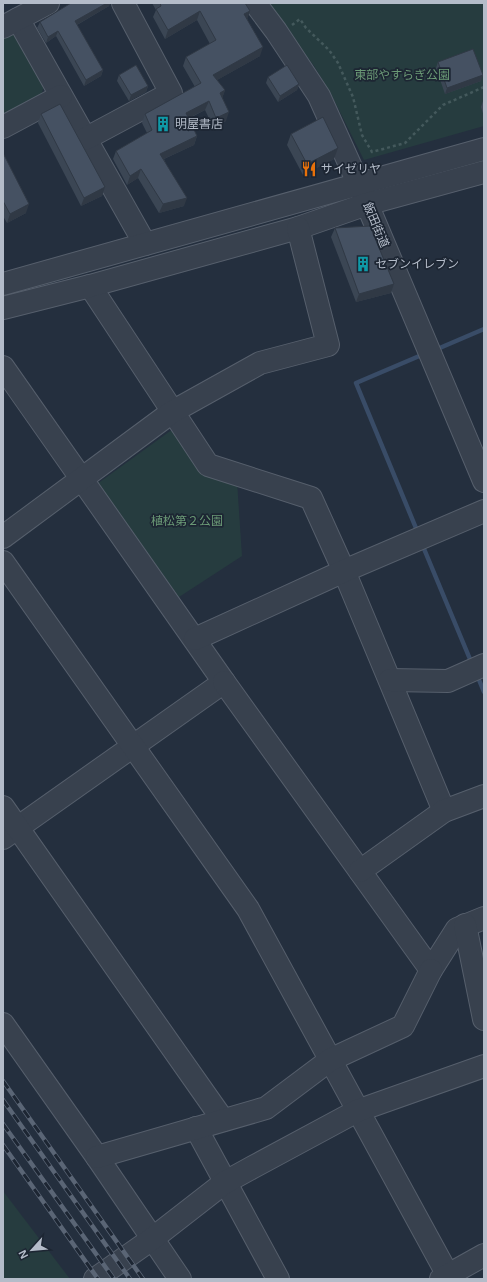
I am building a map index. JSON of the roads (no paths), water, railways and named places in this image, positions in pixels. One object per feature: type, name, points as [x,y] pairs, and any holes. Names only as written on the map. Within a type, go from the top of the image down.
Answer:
[{"type":"street","points":[[48,3],[11,23],[61,96],[145,244]]},
{"type":"street","points":[[85,139],[171,93],[123,3]]},
{"type":"street","name":"飯田街道","points":[[255,3],[279,35],[319,96],[363,194],[484,481]]},
{"type":"street","points":[[3,127],[61,96]]},
{"type":"street","points":[[3,308],[90,286],[298,228],[363,194],[484,149]]},
{"type":"street","points":[[3,284],[145,244],[363,194],[484,172]]},
{"type":"street","points":[[3,537],[172,412],[260,363],[328,344],[298,228]]},
{"type":"street","points":[[90,286],[208,465],[310,498],[344,571],[444,811]]},
{"type":"street","points":[[3,367],[224,682],[431,970]]},
{"type":"street","points":[[195,639],[344,571],[484,512]]},
{"type":"street","points":[[3,562],[248,908],[446,1278],[484,1255]]},
{"type":"street","points":[[390,680],[448,681],[484,666]]},
{"type":"street","points":[[10,833],[224,682]]},
{"type":"street","points":[[360,871],[444,811],[484,796]]},
{"type":"street","points":[[3,806],[10,833],[223,1120]]},
{"type":"street","points":[[98,1157],[266,1108],[330,1060],[403,1026],[431,970],[457,929],[475,922],[484,1019]]},
{"type":"street","points":[[3,1024],[98,1157],[180,1279]]},
{"type":"street","points":[[95,1279],[152,1239],[224,1182],[357,1111],[484,1066]]},
{"type":"street","points":[[196,1128],[278,1279]]},
{"type":"waterway","points":[[435,350],[484,329]]},
{"type":"waterway","points":[[418,533],[356,383],[424,354]]},
{"type":"waterway","points":[[422,544],[472,664]]},
{"type":"waterway","points":[[477,675],[484,692]]},
{"type":"railway","points":[[3,1081],[143,1279]]},
{"type":"railway","points":[[3,1100],[130,1279]]},
{"type":"railway","points":[[3,1124],[114,1279]]},
{"type":"railway","points":[[3,1145],[98,1279]]},
{"type":"place","name":"明屋書店","points":[[163,124]]},
{"type":"place","name":"サイゼリヤ","points":[[309,169]]},
{"type":"place","name":"セブンイレブン","points":[[363,264]]},
{"type":"park label","name":"東部やすらぎ公園","points":[[402,75]]},
{"type":"park label","name":"植松第２公園","points":[[187,521]]}]
